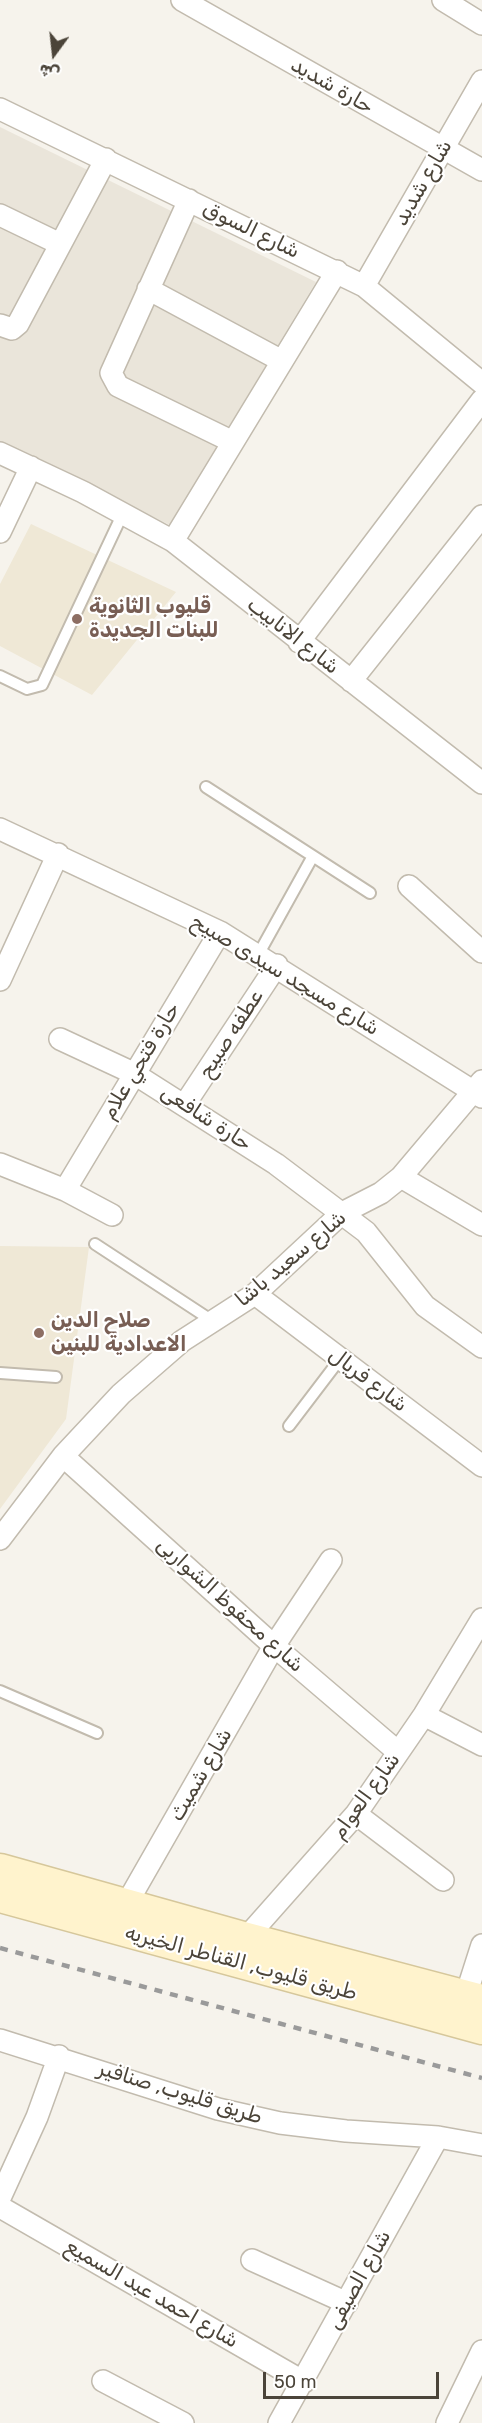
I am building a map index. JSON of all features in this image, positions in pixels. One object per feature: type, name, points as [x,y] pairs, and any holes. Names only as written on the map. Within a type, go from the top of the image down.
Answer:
[{"type":"main road","name":"طريق قليوب, القناطر الخيريه","points":[[0,1869],[127,1903],[237,1948],[482,2029]]},
{"type":"main road","name":"طريق قليوب, القناطر الخيريه","points":[[0,1897],[474,1997]]},
{"type":"street","name":"حارة شديد","points":[[182,0],[482,170]]},
{"type":"street","points":[[442,0],[482,24]]},
{"type":"street","name":"شارع شديد","points":[[364,286],[482,81]]},
{"type":"street","name":"شارع السوق","points":[[0,108],[364,286],[482,383]]},
{"type":"street","points":[[0,325],[9,329],[16,327],[106,159]]},
{"type":"street","points":[[189,200],[111,368],[112,378],[118,386],[233,442]]},
{"type":"street","points":[[0,214],[60,244]]},
{"type":"street","points":[[172,541],[337,271]]},
{"type":"street","points":[[148,289],[282,362]]},
{"type":"street","points":[[299,642],[482,400]]},
{"type":"street","name":"شارع الانابيب","points":[[0,453],[123,513],[172,541],[299,642],[478,772]]},
{"type":"street","points":[[0,532],[31,467]]},
{"type":"street","points":[[351,681],[482,516]]},
{"type":"street","name":"شارع مسجد سيدى صبيح","points":[[0,829],[58,854],[220,932],[479,1090]]},
{"type":"street","points":[[0,980],[58,854]]},
{"type":"street","points":[[409,886],[482,952]]},
{"type":"street","name":"حارة فتحي علام","points":[[65,1190],[133,1073],[220,932]]},
{"type":"street","name":"عطفه صبيح","points":[[186,1104],[267,960]]},
{"type":"street","name":"حارة شافعى","points":[[60,1039],[133,1073],[186,1104],[276,1164],[366,1232],[387,1255],[425,1306],[482,1347]]},
{"type":"street","name":"شارع سعيد باشا","points":[[0,1539],[63,1456],[121,1394],[174,1348],[211,1320],[255,1294],[342,1213],[381,1193],[401,1177],[479,1090]]},
{"type":"street","points":[[0,1164],[65,1190],[112,1215]]},
{"type":"street","points":[[401,1177],[482,1226]]},
{"type":"street","name":"شارع فريال","points":[[255,1294],[482,1466]]},
{"type":"street","name":"شارع محفوظ الشواربى","points":[[63,1456],[274,1646],[398,1752]]},
{"type":"street","name":"شارع شميث","points":[[127,1903],[274,1646],[331,1560]]},
{"type":"street","name":"شارع العوام","points":[[237,1948],[356,1814],[424,1715],[482,1619]]},
{"type":"street","points":[[424,1715],[482,1745]]},
{"type":"street","points":[[356,1814],[443,1880]]},
{"type":"street","points":[[474,1997],[482,1945]]},
{"type":"street","name":"طريق قليوب, صنافير","points":[[0,2040],[59,2056],[219,2109],[280,2122],[346,2131],[438,2137],[482,2145]]},
{"type":"street","points":[[0,2198],[37,2117],[59,2056]]},
{"type":"street","name":"شارع الصيفى","points":[[279,2423],[304,2382],[438,2137]]},
{"type":"street","name":"شارع احمد عبد السميع","points":[[0,2207],[304,2382]]},
{"type":"street","points":[[252,2260],[347,2303]]},
{"type":"street","points":[[448,2422],[482,2350]]},
{"type":"street","points":[[103,2381],[183,2423]]},
{"type":"lane","points":[[0,676],[27,689],[42,685],[123,513]]},
{"type":"lane","points":[[206,788],[370,893]]},
{"type":"lane","points":[[267,960],[313,856]]},
{"type":"lane","points":[[94,1244],[211,1320]]},
{"type":"lane","points":[[289,1426],[340,1359]]},
{"type":"lane","points":[[0,1373],[56,1377]]},
{"type":"lane","points":[[0,1691],[97,1733]]},
{"type":"shaded area","points":[[0,127],[316,282],[170,525],[0,443]]},
{"type":"shaded area","name":"قليوب الثانوية للبنات الجديدة","points":[[31,524],[176,592],[92,695],[0,646],[0,584]]},
{"type":"shaded area","name":"صلاح الدين الاعدادية للبنين","points":[[0,1246],[89,1247],[66,1419],[0,1509]]},
{"type":"railway","points":[[0,1948],[482,2078]]},
{"type":"place","name":"قليوب الثانوية للبنات الجديدة","points":[[77,619]]},
{"type":"place","name":"صلاح الدين الاعدادية للبنين","points":[[39,1333]]}]
